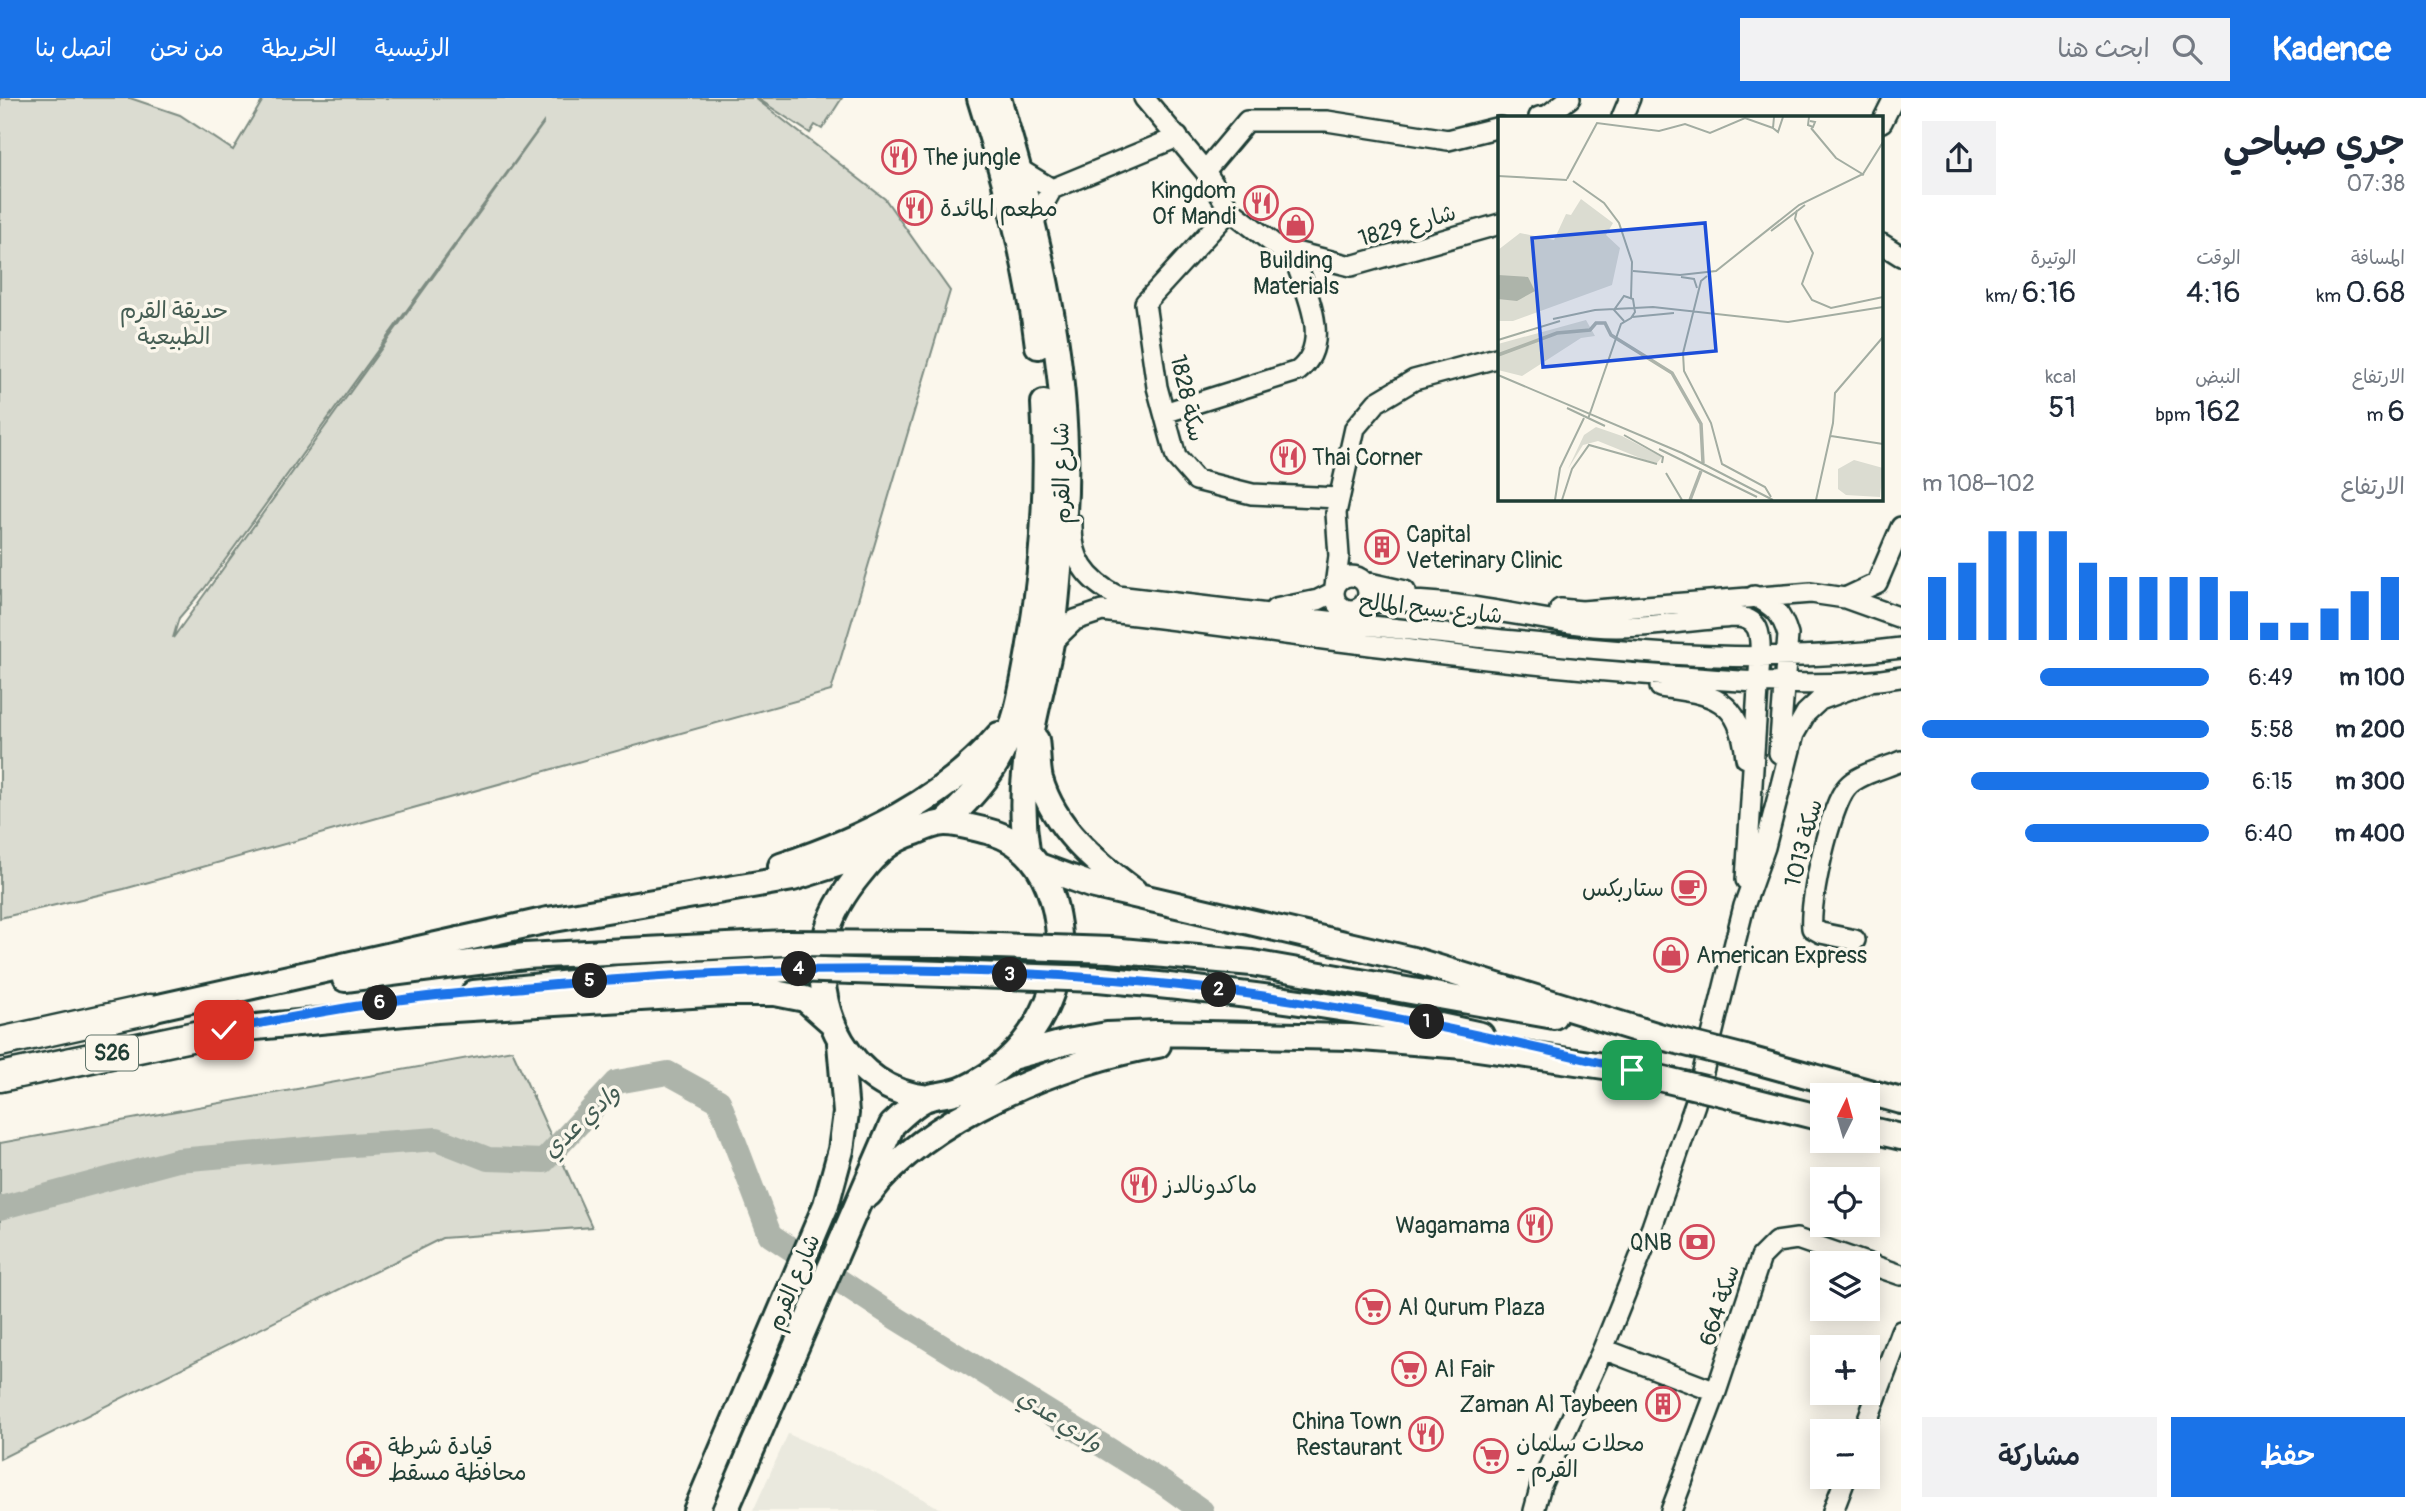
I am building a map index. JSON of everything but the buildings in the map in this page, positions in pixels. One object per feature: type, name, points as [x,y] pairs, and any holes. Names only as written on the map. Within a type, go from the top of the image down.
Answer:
[{"type":"highway","name":"S26","points":[[0,1042],[150,1009]]},
{"type":"highway","name":"S26","points":[[0,1077],[224,1030]]},
{"type":"main road","name":"شارع القرم","points":[[980,98],[1009,197],[1033,305],[1047,446],[1043,553],[1027,710],[1021,814],[1033,858],[1055,905],[1060,944],[1047,1004],[1028,1040],[1012,1057]]},
{"type":"main road","name":"شارع القرم","points":[[944,823],[975,793],[1027,710],[1050,645],[1062,533],[1065,457],[1050,301],[1033,223],[998,98]]},
{"type":"main road","points":[[694,893],[813,856],[878,827],[934,794],[980,757],[1027,710]]},
{"type":"main road","points":[[1027,710],[1040,779],[1064,827],[1093,861],[1140,896]]},
{"type":"main road","points":[[150,1009],[548,920],[793,878],[879,851],[906,834],[944,823],[996,833],[1073,880],[1413,960],[1662,1037]]},
{"type":"main road","name":"شارع القرم","points":[[696,1511],[826,1205],[841,1150],[846,1113],[835,1032],[823,982],[826,936],[848,888],[879,851]]},
{"type":"main road","name":"S26","points":[[150,1009],[525,956],[785,943],[940,944],[1110,950],[1252,963],[1662,1037],[1901,1101]]},
{"type":"main road","name":"S26","points":[[224,1030],[393,1000],[619,978],[792,969],[1098,979],[1219,990],[1427,1023],[1632,1070],[1810,1115]]},
{"type":"main road","points":[[224,1030],[437,1010],[726,993],[775,993],[805,999],[866,1072],[879,1081],[895,1091],[928,1098],[965,1088],[1012,1057],[1107,1035],[1350,1037],[1464,1046],[1632,1070]]},
{"type":"main road","points":[[852,1217],[902,1157],[930,1136],[1050,1073],[1140,1048],[1236,1036]]},
{"type":"main road","name":"شارع القرم","points":[[725,1511],[892,1125],[928,1098]]},
{"type":"main road","points":[[1880,1132],[1901,1137]]},
{"type":"street","name":"1829 شارع","points":[[1144,98],[1205,171],[1230,210],[1279,248],[1351,266],[1498,226]]},
{"type":"street","points":[[1543,116],[1570,98]]},
{"type":"street","points":[[1622,116],[1630,98]]},
{"type":"street","points":[[1884,118],[1894,98],[1901,101]]},
{"type":"street","points":[[1205,171],[1247,121],[1327,121],[1448,139],[1498,127]]},
{"type":"street","points":[[1033,223],[1052,189],[1178,137]]},
{"type":"street","points":[[1019,169],[1052,189]]},
{"type":"street","name":"سكة 1828","points":[[1230,210],[1148,295],[1145,303],[1164,413],[1176,457],[1196,480],[1252,494],[1339,498]]},
{"type":"street","points":[[1884,245],[1901,256]]},
{"type":"street","points":[[1164,413],[1298,371],[1307,364],[1317,341],[1316,327],[1292,251]]},
{"type":"street","points":[[1498,358],[1414,380],[1377,402],[1355,428],[1336,513],[1339,556],[1335,589],[1337,602],[1345,608],[1356,609],[1365,604],[1389,599],[1433,603],[1598,626],[1745,617],[1756,624],[1761,635],[1744,906]]},
{"type":"street","name":"شارع سيح المالح","points":[[1065,457],[1073,483],[1072,540],[1075,556],[1084,573],[1098,586],[1117,596],[1571,647],[1787,658],[1901,648]]},
{"type":"street","points":[[1845,598],[1877,583],[1901,527]]},
{"type":"street","points":[[1339,556],[1368,590],[1365,604]]},
{"type":"street","points":[[1240,611],[1290,607],[1335,589],[1341,578],[1360,579],[1386,589],[1468,601],[1582,611],[1811,593],[1845,598],[1893,615]]},
{"type":"street","points":[[1877,583],[1893,615]]},
{"type":"street","points":[[1754,596],[1770,604],[1783,616],[1788,635],[1787,682],[1773,810]]},
{"type":"street","name":"شارع سيح المالح","points":[[1050,645],[1075,621],[1102,611],[1583,670],[1787,682],[1870,682],[1901,677]]},
{"type":"street","points":[[1583,670],[1721,701],[1741,724],[1752,807]]},
{"type":"street","points":[[1534,1511],[1541,1485],[1565,1427],[1603,1349],[1653,1227],[1695,1104],[1744,906],[1765,847],[1794,734],[1806,713],[1820,700],[1870,682]]},
{"type":"street","name":"سكة 1013","points":[[1855,940],[1821,933],[1812,928],[1810,911],[1832,820],[1839,798],[1849,784],[1901,761]]},
{"type":"street","name":"سكة 664","points":[[1671,1511],[1716,1392],[1761,1257],[1776,1242],[1797,1238],[1901,1275]]},
{"type":"street","points":[[1868,1419],[1901,1331]]},
{"type":"street","points":[[1603,1349],[1716,1392]]},
{"type":"street","points":[[1833,1511],[1841,1489]]},
{"type":"shaded area","points":[[788,1434],[863,1467],[945,1511],[753,1511]]},
{"type":"green space","name":"حديقة القرم الطبيعية","points":[[0,98],[130,98],[180,115],[233,150],[264,98],[755,98],[885,199],[950,291],[831,691],[124,889],[0,918]],"holes":[[[543,124],[173,638],[179,618],[204,589]]]},
{"type":"green space","points":[[757,98],[842,98],[822,129],[815,125],[810,133]]},
{"type":"green space","points":[[512,1050],[592,1227],[442,1238],[0,1459],[0,1143]]},
{"type":"waterway","name":"وادي عدي","points":[[0,1208],[178,1160],[437,1139],[488,1159],[544,1161],[617,1082],[668,1073],[719,1101],[770,1235],[896,1318],[1163,1483],[1202,1511]]},
{"type":"place","name":"The jungle","points":[[899,157]]},
{"type":"place","name":"Kingdom Of Mandi","points":[[1261,203]]},
{"type":"place","name":"مطعم المائدة","points":[[915,208]]},
{"type":"place","name":"Building Materials","points":[[1296,225]]},
{"type":"place","name":"Thai Corner","points":[[1288,457]]},
{"type":"place","name":"Capital Veterinary Clinic","points":[[1382,547]]},
{"type":"place","name":"ستاربكس","points":[[1689,888]]},
{"type":"place","name":"American Express","points":[[1671,955]]},
{"type":"place","name":"ماكدونالدز","points":[[1139,1185]]},
{"type":"place","name":"Wagamama","points":[[1535,1225]]},
{"type":"place","name":"QNB","points":[[1697,1242]]},
{"type":"place","name":"Al Qurum Plaza","points":[[1373,1307]]},
{"type":"place","name":"Al Fair","points":[[1409,1369]]},
{"type":"place","name":"Zaman Al Taybeen","points":[[1663,1404]]},
{"type":"place","name":"China Town Restaurant","points":[[1426,1434]]},
{"type":"place","name":"محلات سلمان - القرم","points":[[1491,1456]]},
{"type":"place","name":"قيادة شرطة محافظة مسقط","points":[[364,1459]]},
{"type":"route","points":[[224,1030],[393,1000],[619,978],[792,969],[942,972],[1098,979],[1219,990],[1427,1023],[1632,1070]]}]
